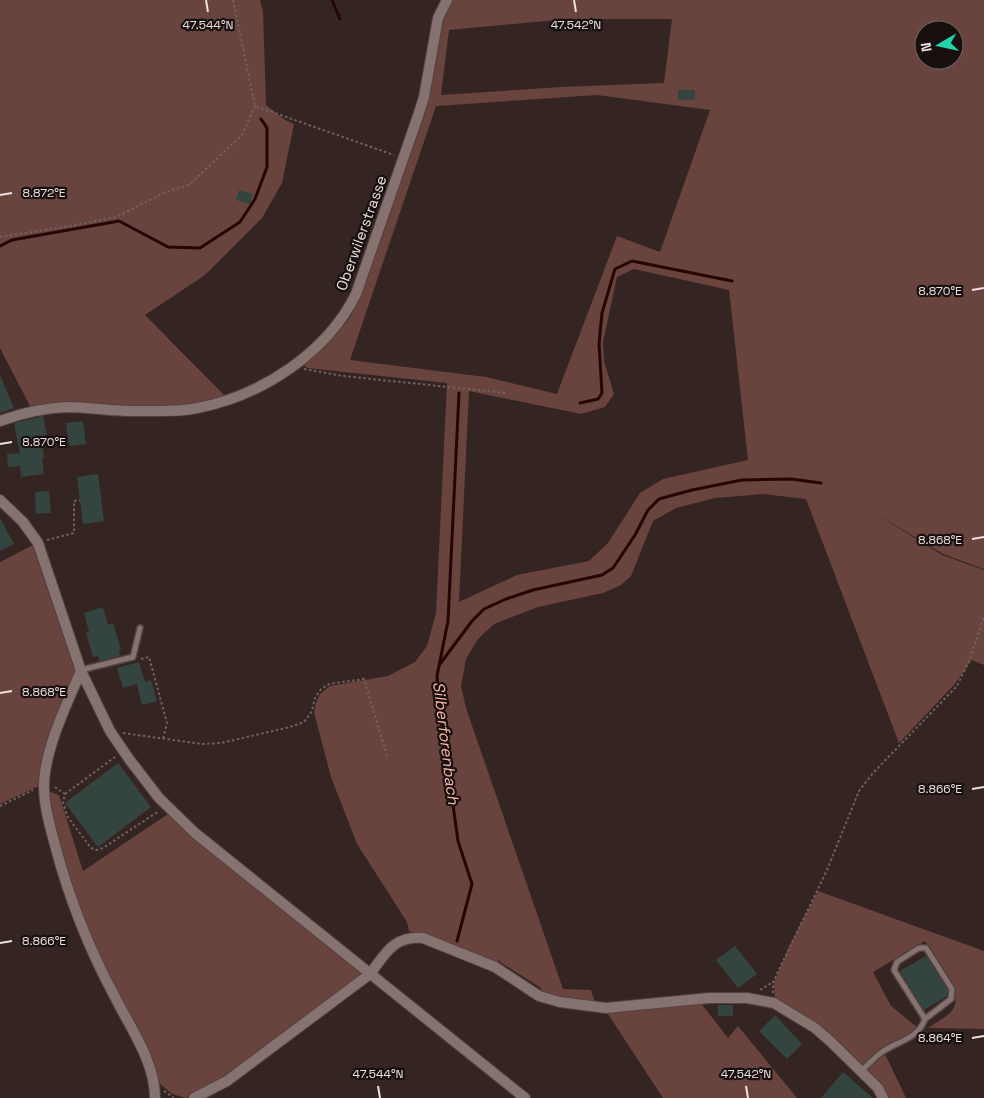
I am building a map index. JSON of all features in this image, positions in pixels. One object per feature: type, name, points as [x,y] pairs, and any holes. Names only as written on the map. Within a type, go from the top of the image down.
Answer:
[{"type":"street","name":"Oberwilerstrasse","points":[[0,421],[36,410],[68,407],[139,411],[195,409],[230,399],[270,381],[296,364],[329,334],[348,310],[366,268],[424,97],[438,18],[447,0]]},
{"type":"street","points":[[0,500],[23,522],[38,543],[81,670],[110,731],[143,779],[166,806],[195,833],[525,1098]]},
{"type":"street","points":[[81,670],[48,759],[44,783],[46,808],[74,903],[102,972],[150,1066],[155,1084],[155,1098]]},
{"type":"street","points":[[194,1098],[227,1081],[370,974],[392,946],[401,940],[412,938],[423,938],[495,967],[539,996],[560,1002],[606,1008],[709,998],[747,998],[774,1003],[815,1028],[862,1071],[878,1088],[883,1098]]},
{"type":"lane","points":[[81,670],[133,657],[140,628]]},
{"type":"lane","points":[[862,1071],[882,1052],[918,1032],[924,1019],[951,999],[952,989],[926,948],[918,948],[896,962],[894,970],[924,1019]]},
{"type":"path","points":[[0,237],[116,217],[166,192],[189,185],[242,134],[255,106],[233,0]]},
{"type":"path","points":[[255,106],[403,158]]},
{"type":"path","points":[[296,364],[304,369],[343,376],[454,386],[506,393]]},
{"type":"path","points":[[55,538],[74,533],[74,501],[80,500]]},
{"type":"path","points":[[774,1003],[773,982],[827,870],[859,791],[873,773],[957,686],[970,659],[984,616]]},
{"type":"path","points":[[133,657],[140,659],[149,657],[167,723],[163,739]]},
{"type":"path","points":[[110,731],[202,744],[221,742],[290,727],[304,722],[312,711],[315,698],[321,689],[329,684],[364,679],[388,758]]},
{"type":"path","points":[[123,750],[65,794],[62,802],[66,816],[91,848],[96,850],[103,848],[166,806]]},
{"type":"path","points":[[0,806],[44,783],[65,794]]},
{"type":"shaded area","points":[[0,0],[260,0],[263,11],[266,105],[285,120],[294,124],[282,183],[262,218],[205,275],[145,315],[225,396],[194,405],[113,406],[67,403],[30,406],[0,348]]},
{"type":"shaded area","points":[[447,0],[984,0],[984,569],[943,554],[870,510],[942,555],[984,570],[984,665],[972,660],[954,685],[899,743],[806,499],[763,494],[715,498],[676,508],[653,521],[631,576],[621,585],[603,593],[538,607],[494,624],[478,639],[466,659],[461,686],[466,708],[563,989],[591,990],[596,1005],[561,1000],[542,993],[541,988],[500,962],[500,958],[497,965],[457,949],[457,946],[409,931],[407,922],[357,844],[331,777],[314,712],[321,693],[330,686],[388,676],[415,662],[427,646],[436,613],[447,383],[307,368],[301,363],[336,335],[351,316],[361,295]],"holes":[[[567,19],[672,19],[664,83],[561,87],[441,95],[449,30]],[[597,95],[710,110],[660,252],[617,236],[557,394],[486,377],[350,360],[436,106]],[[634,269],[729,290],[748,460],[663,479],[640,493],[608,543],[589,561],[517,575],[459,602],[469,391],[581,414],[605,407],[614,394],[604,361],[603,342],[617,277]]]},
{"type":"shaded area","points":[[33,545],[77,670],[41,785],[0,804],[0,562]]},
{"type":"shaded area","points":[[48,791],[59,795],[83,871],[168,814],[363,974],[225,1076],[186,1098],[172,1094],[159,1083],[147,1053],[103,970],[62,858],[50,810]]},
{"type":"shaded area","points":[[818,891],[984,951],[984,1029],[928,1028],[948,1015],[953,1009],[955,994],[946,975],[925,941],[873,972],[891,1006],[918,1028],[883,1050],[906,1098],[886,1098],[816,1027],[775,1004],[774,982],[789,947]]},
{"type":"shaded area","points":[[700,1002],[728,1038],[738,1026],[797,1098],[663,1098],[606,1011]]},
{"type":"building","points":[[678,90],[695,90],[695,100],[678,100]]},
{"type":"building","points":[[239,190],[253,194],[250,204],[236,200]]},
{"type":"building","points":[[0,375],[14,408],[0,413]]},
{"type":"building","points":[[43,416],[47,435],[42,436],[44,474],[21,477],[20,466],[8,467],[7,454],[20,453],[14,423]]},
{"type":"building","points":[[83,421],[86,444],[69,446],[66,423]]},
{"type":"building","points":[[98,474],[104,521],[83,524],[77,477]]},
{"type":"building","points":[[49,491],[51,513],[36,514],[35,492]]},
{"type":"building","points":[[0,518],[14,544],[0,551]]},
{"type":"building","points":[[103,607],[108,625],[113,623],[121,649],[119,650],[120,656],[99,661],[98,656],[93,657],[86,633],[89,632],[84,613]]},
{"type":"building","points":[[139,662],[145,682],[151,680],[157,701],[142,705],[137,684],[123,688],[117,668]]},
{"type":"building","points":[[118,763],[151,807],[98,847],[65,803]]},
{"type":"building","points":[[735,946],[757,974],[738,988],[716,960]]},
{"type":"building","points":[[926,956],[948,990],[947,996],[924,1010],[900,971]]},
{"type":"building","points":[[718,1005],[733,1005],[733,1016],[718,1016]]},
{"type":"building","points":[[775,1015],[802,1044],[787,1059],[759,1031]]},
{"type":"building","points":[[843,1072],[873,1098],[821,1098]]},
{"type":"waterway","points":[[332,0],[340,19]]},
{"type":"waterway","points":[[0,246],[12,240],[119,221],[168,247],[200,248],[240,222],[255,199],[267,167],[267,128],[261,119]]},
{"type":"waterway","points":[[580,403],[598,399],[602,393],[599,344],[602,313],[615,269],[632,261],[732,281]]},
{"type":"waterway","name":"Silberforenbach","points":[[457,941],[472,884],[458,841],[439,704],[437,676],[448,621],[459,393]]},
{"type":"waterway","points":[[440,664],[472,621],[484,609],[533,590],[602,575],[613,568],[635,535],[648,510],[659,499],[742,480],[791,479],[821,483]]}]
